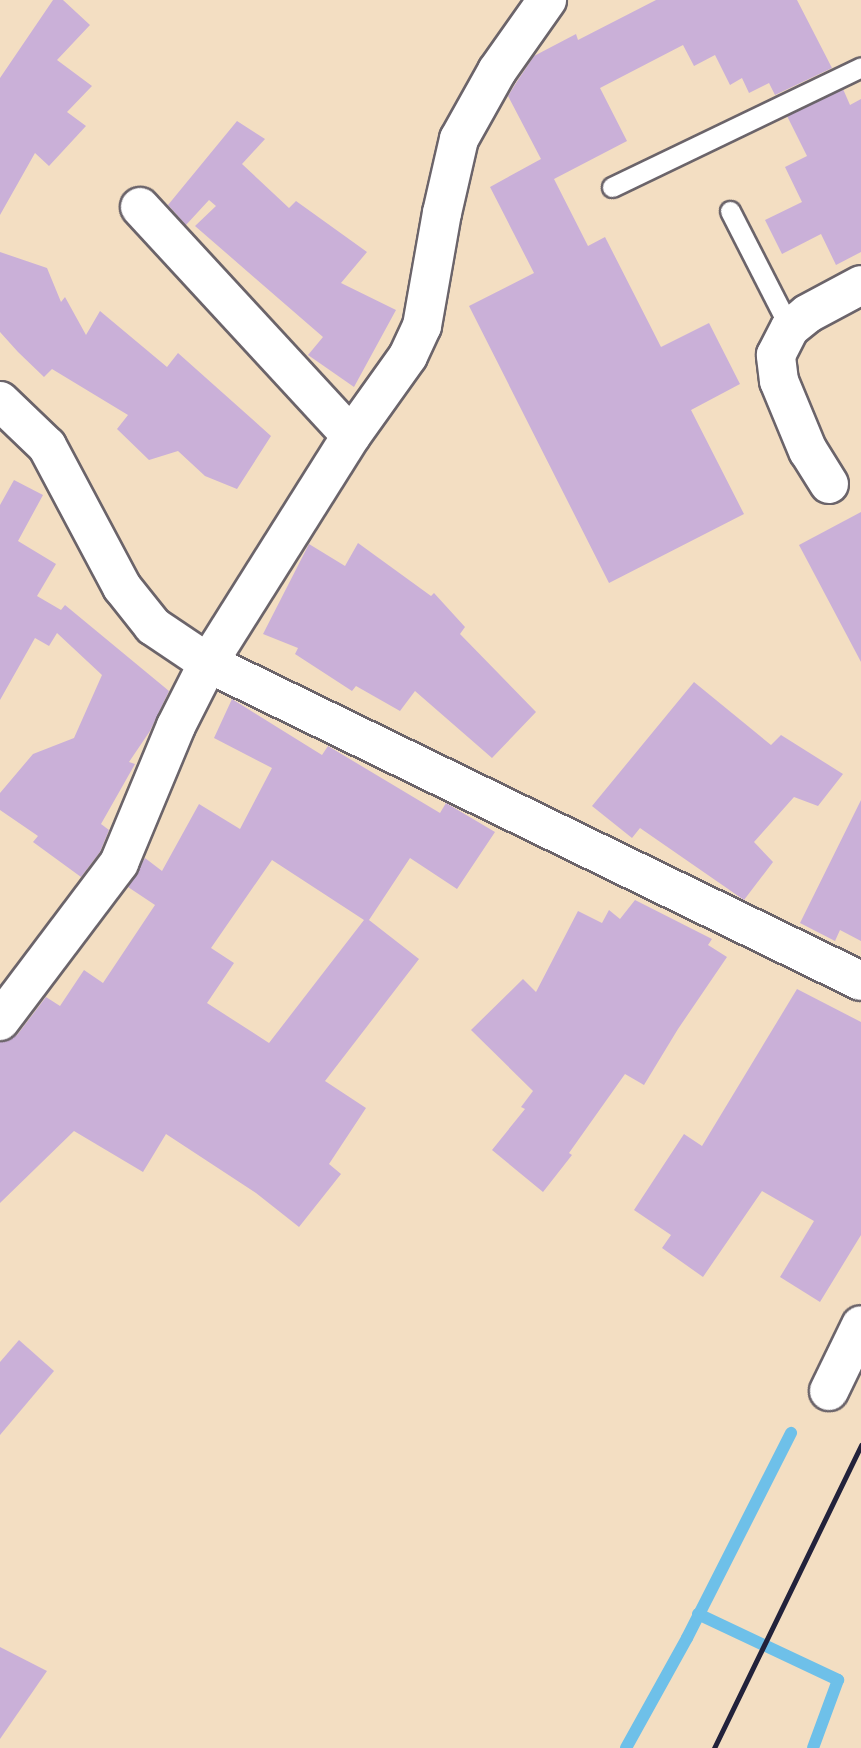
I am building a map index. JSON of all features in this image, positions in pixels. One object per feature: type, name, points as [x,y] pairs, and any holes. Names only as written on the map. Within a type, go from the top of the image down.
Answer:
[{"type":"street","points":[[0,1021],[119,863],[176,726],[208,663],[351,436],[408,356],[422,326],[442,213],[459,139],[497,71],[547,0]]},
{"type":"street","points":[[140,207],[351,436]]},
{"type":"street","points":[[829,484],[808,451],[779,381],[776,355],[790,328],[807,314],[861,285]]},
{"type":"street","points":[[0,401],[47,446],[122,587],[153,626],[208,663],[861,981]]},
{"type":"street","points":[[829,1391],[861,1325]]},
{"type":"lane","points":[[612,187],[861,67]]},
{"type":"lane","points":[[730,211],[790,328]]},
{"type":"building","points":[[53,0],[63,0],[90,25],[57,60],[92,86],[67,112],[86,126],[49,166],[35,153],[0,215],[0,78]]},
{"type":"building","points":[[656,0],[797,0],[832,68],[775,95],[769,83],[749,93],[742,78],[730,85],[715,55],[694,66],[683,45],[600,88],[627,141],[554,179],[588,246],[605,237],[661,347],[709,323],[740,384],[691,410],[744,514],[609,583],[469,306],[534,273],[490,187],[541,159],[508,96],[534,56],[576,34],[578,40]]},
{"type":"building","points":[[843,89],[850,105],[861,99],[861,252],[836,265],[821,234],[782,254],[765,220],[802,202],[785,167],[807,156],[787,116]]},
{"type":"building","points":[[237,121],[265,139],[242,164],[289,208],[296,201],[367,252],[341,283],[396,310],[354,387],[308,355],[323,337],[195,226],[216,206],[209,200],[186,225],[168,205]]},
{"type":"building","points":[[0,252],[47,268],[61,302],[65,297],[86,335],[100,311],[167,367],[178,353],[271,436],[237,489],[205,476],[178,451],[149,460],[117,429],[128,415],[52,369],[44,377],[18,352],[0,332]]},
{"type":"building","points":[[14,480],[43,495],[18,541],[56,564],[37,596],[61,610],[65,605],[169,691],[150,731],[129,762],[135,764],[101,824],[109,830],[100,852],[81,877],[33,842],[38,836],[0,810],[0,793],[33,754],[74,738],[102,675],[57,633],[49,646],[35,638],[0,700],[0,505]]},
{"type":"building","points":[[861,512],[861,662],[799,545]]},
{"type":"building","points":[[358,543],[431,596],[434,593],[465,627],[460,634],[536,712],[492,758],[415,691],[400,711],[356,686],[352,691],[295,654],[298,648],[263,634],[309,544],[345,566]]},
{"type":"building","points":[[694,682],[771,745],[781,735],[843,774],[818,806],[794,797],[754,842],[773,862],[744,900],[640,828],[632,838],[592,806]]},
{"type":"building","points":[[232,699],[322,755],[328,746],[440,813],[446,803],[495,832],[457,889],[410,858],[369,920],[419,959],[325,1081],[366,1108],[329,1164],[341,1174],[299,1227],[256,1193],[166,1134],[143,1172],[74,1131],[0,1203],[0,1042],[17,1035],[46,997],[60,1006],[84,970],[103,983],[155,905],[128,887],[145,858],[162,871],[199,804],[240,829],[272,768],[214,738]],"holes":[[[272,860],[364,920],[269,1043],[207,1003],[234,963],[211,948]]]},
{"type":"building","points":[[861,800],[861,941],[840,930],[835,941],[800,923]]},
{"type":"building","points":[[635,900],[712,939],[708,945],[727,957],[644,1085],[625,1074],[569,1153],[572,1155],[543,1192],[492,1150],[525,1109],[521,1107],[533,1091],[471,1030],[523,979],[536,992],[578,911],[602,923],[609,910],[620,919]]},
{"type":"building","points":[[797,989],[861,1022],[861,1235],[820,1302],[780,1277],[814,1221],[762,1191],[703,1277],[662,1248],[671,1235],[634,1210],[684,1134],[702,1146]]},
{"type":"building","points":[[19,1340],[54,1371],[0,1435],[0,1362]]},
{"type":"building","points":[[0,1647],[47,1671],[0,1739]]},
{"type":"waterway","points":[[626,1748],[687,1638],[791,1433]]},
{"type":"waterway","points":[[698,1614],[838,1680],[813,1748]]},
{"type":"railway","points":[[714,1748],[861,1445]]}]
